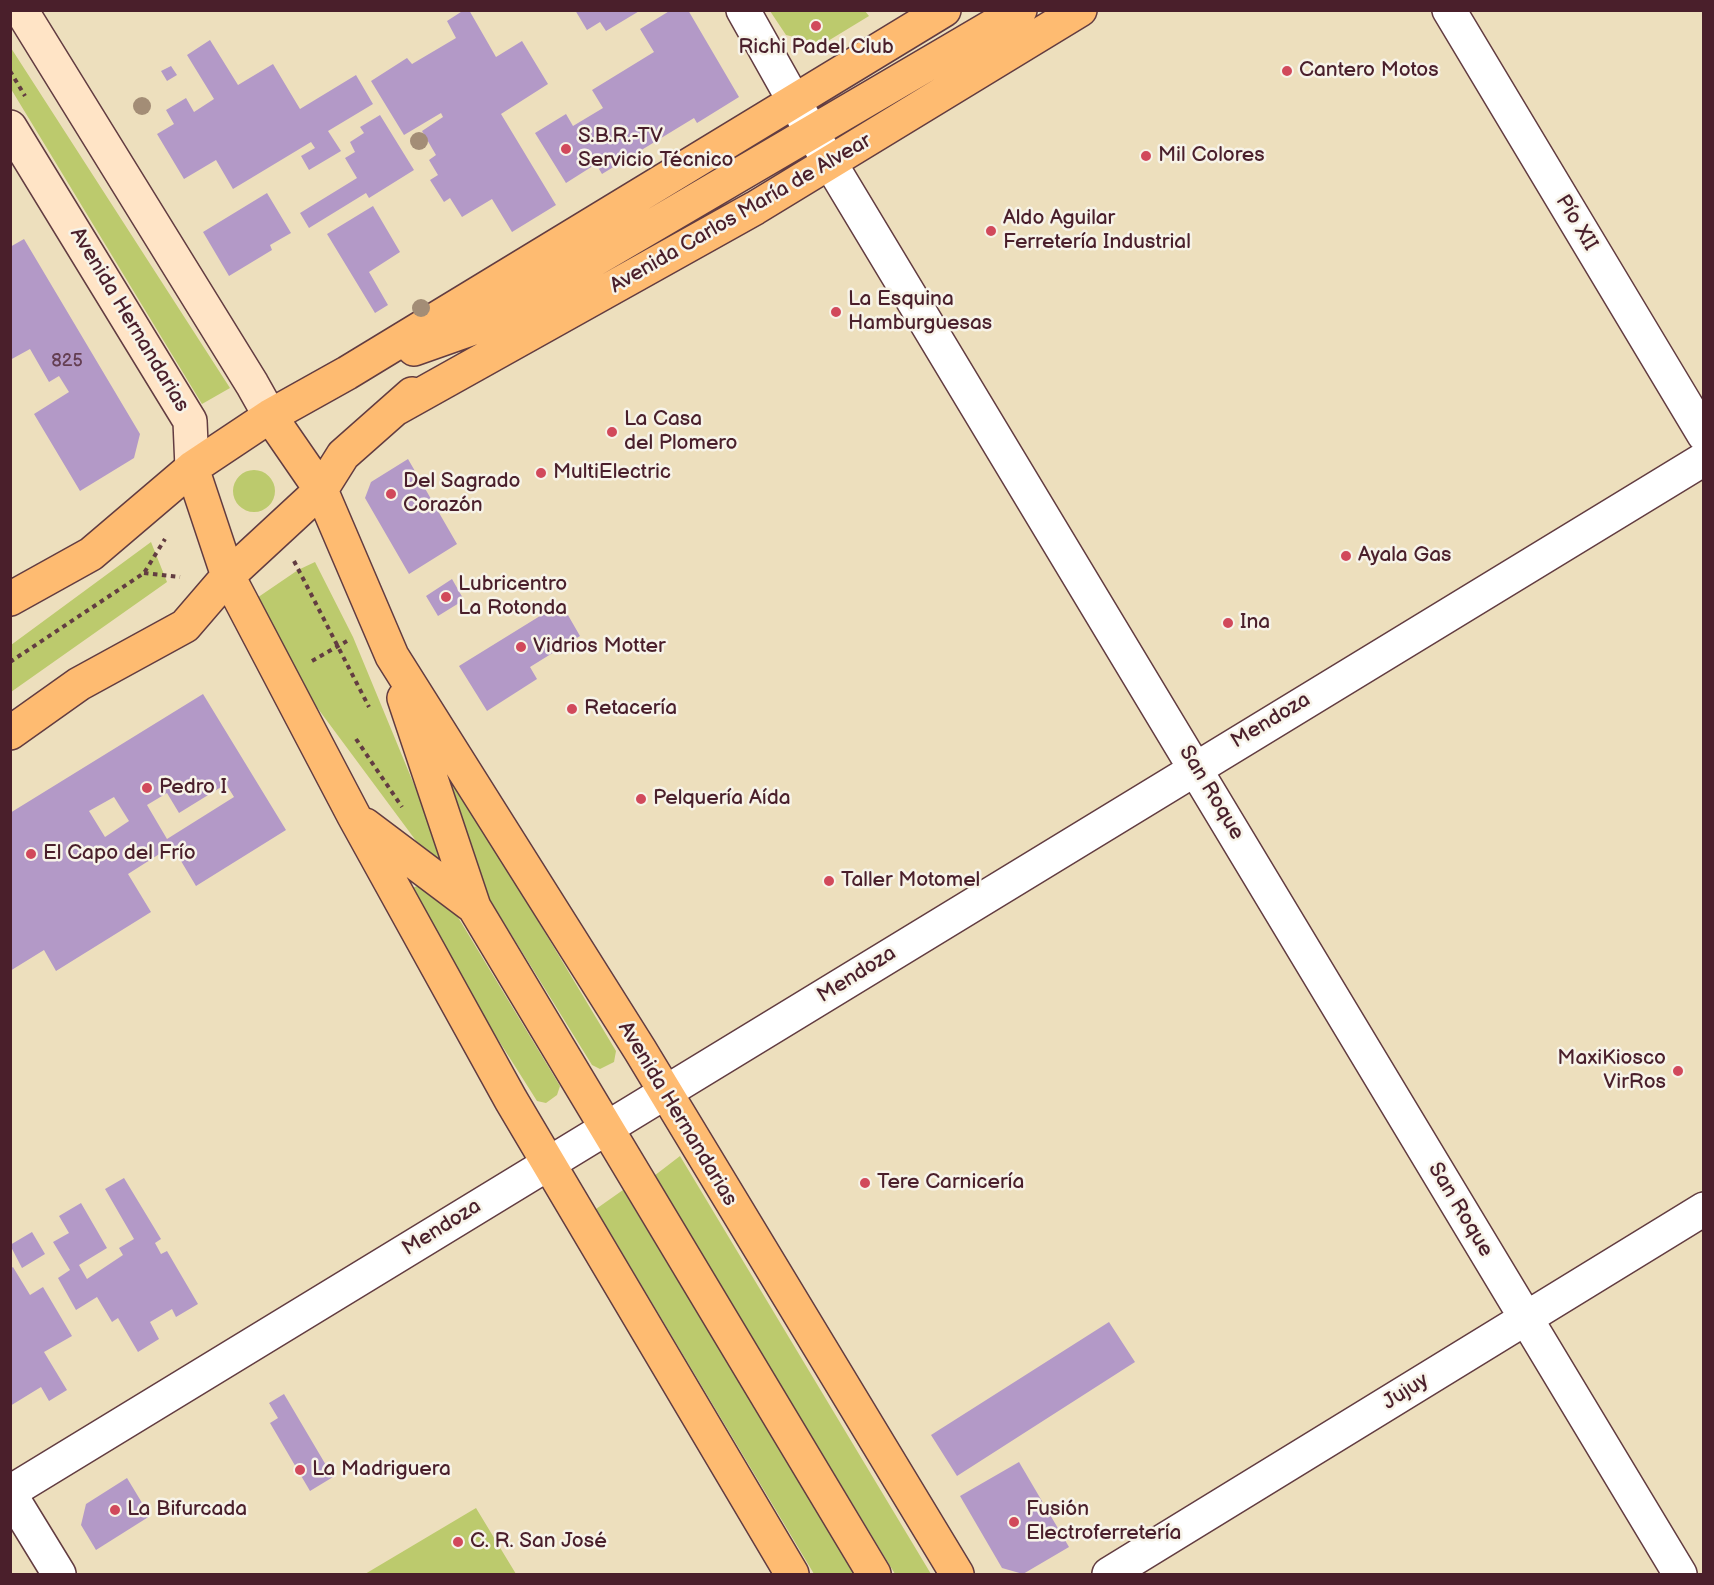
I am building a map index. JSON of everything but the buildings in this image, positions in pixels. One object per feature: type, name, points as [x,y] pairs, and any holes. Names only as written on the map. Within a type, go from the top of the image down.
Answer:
[{"type":"main road","name":"Avenida Hernandarias","points":[[21,10],[270,416],[321,490],[392,656],[418,743],[474,907],[874,1575]]},
{"type":"main road","name":"Avenida Carlos María de Alvear","points":[[10,612],[91,554],[192,468],[270,416],[347,373],[944,10]]},
{"type":"main road","name":"Avenida Carlos María de Alvear","points":[[347,373],[485,324],[1020,10]]},
{"type":"main road","name":"Avenida Carlos María de Alvear","points":[[397,408],[831,164],[1080,10]]},
{"type":"main road","name":"Avenida Hernandarias","points":[[10,127],[190,421],[192,468],[228,576],[354,816],[548,1163],[792,1575]]},
{"type":"main road","name":"Avenida Carlos María de Alvear","points":[[10,719],[185,626],[228,576],[321,490],[344,455],[485,324]]},
{"type":"main road","name":"Avenida Carlos María de Alvear","points":[[10,599],[91,554]]},
{"type":"main road","name":"Avenida Hernandarias","points":[[392,656],[665,1093],[957,1575]]},
{"type":"main road","name":"Avenida Carlos María de Alvear","points":[[10,732],[79,684]]},
{"type":"main road","name":"Avenida Hernandarias","points":[[354,816],[474,907]]},
{"type":"street","name":"San Roque","points":[[743,10],[812,133],[1196,767],[1680,1575]]},
{"type":"street","name":"Pío XII","points":[[1449,10],[1704,435]]},
{"type":"street","name":"Mendoza","points":[[10,1493],[1704,459]]},
{"type":"street","name":"Jujuy","points":[[1108,1575],[1704,1209]]},
{"type":"street","points":[[10,1493],[59,1575]]},
{"type":"path","points":[[10,662],[144,573],[169,532]]},
{"type":"path","points":[[144,573],[180,577]]},
{"type":"path","points":[[310,662],[353,638]]},
{"type":"green space","name":"Richi Padel Club","points":[[770,11],[865,11],[869,16],[823,44],[786,35]]},
{"type":"green space","points":[[11,48],[230,388],[202,404],[11,89]]},
{"type":"green space","points":[[254,470],[269,476],[275,491],[269,506],[254,512],[239,506],[233,491],[239,476]]},
{"type":"green space","points":[[151,542],[167,582],[11,692],[11,645]]},
{"type":"green space","points":[[315,562],[353,637],[444,857],[431,861],[293,675],[254,600],[298,570]]},
{"type":"green space","points":[[435,749],[616,1051],[614,1062],[600,1069],[592,1065],[490,900]]},
{"type":"green space","points":[[425,883],[450,904],[560,1086],[557,1095],[546,1103],[537,1101],[404,891]]},
{"type":"green space","points":[[680,1156],[931,1574],[895,1574],[654,1176]]},
{"type":"green space","points":[[623,1190],[855,1574],[814,1574],[596,1209]]},
{"type":"green space","name":"C. R. San José","points":[[476,1508],[516,1574],[365,1574]]},
{"type":"place","name":"Richi Padel Club","points":[[816,26]]},
{"type":"place","name":"Cantero Motos","points":[[1287,71]]},
{"type":"place","name":"S.B.R.-TV Servicio Técnico","points":[[566,149]]},
{"type":"place","name":"Mil Colores","points":[[1146,156]]},
{"type":"place","name":"Aldo Aguilar Ferretería Industrial","points":[[991,231]]},
{"type":"place","name":"La Esquina Hamburguesas","points":[[836,312]]},
{"type":"place","name":"La Casa del Plomero","points":[[612,432]]},
{"type":"place","name":"MultiElectric","points":[[541,473]]},
{"type":"place","name":"Del Sagrado Corazón","points":[[391,494]]},
{"type":"place","name":"Ayala Gas","points":[[1346,556]]},
{"type":"place","name":"Lubricentro La Rotonda","points":[[446,597]]},
{"type":"place","name":"Ina","points":[[1228,623]]},
{"type":"place","name":"Vidrios Motter","points":[[521,647]]},
{"type":"place","name":"Retacería","points":[[572,709]]},
{"type":"place","name":"Pedro I","points":[[147,788]]},
{"type":"place","name":"Pelquería Aída","points":[[641,799]]},
{"type":"place","name":"El Capo del Frío","points":[[31,854]]},
{"type":"place","name":"Taller Motomel","points":[[829,881]]},
{"type":"place","name":"MaxiKiosco VirRos","points":[[1678,1071]]},
{"type":"place","name":"Tere Carnicería","points":[[865,1183]]},
{"type":"place","name":"La Madriguera","points":[[300,1470]]},
{"type":"place","name":"La Bifurcada","points":[[115,1510]]},
{"type":"place","name":"Fusión Electroferretería","points":[[1014,1522]]},
{"type":"place","name":"C. R. San José","points":[[458,1542]]}]
